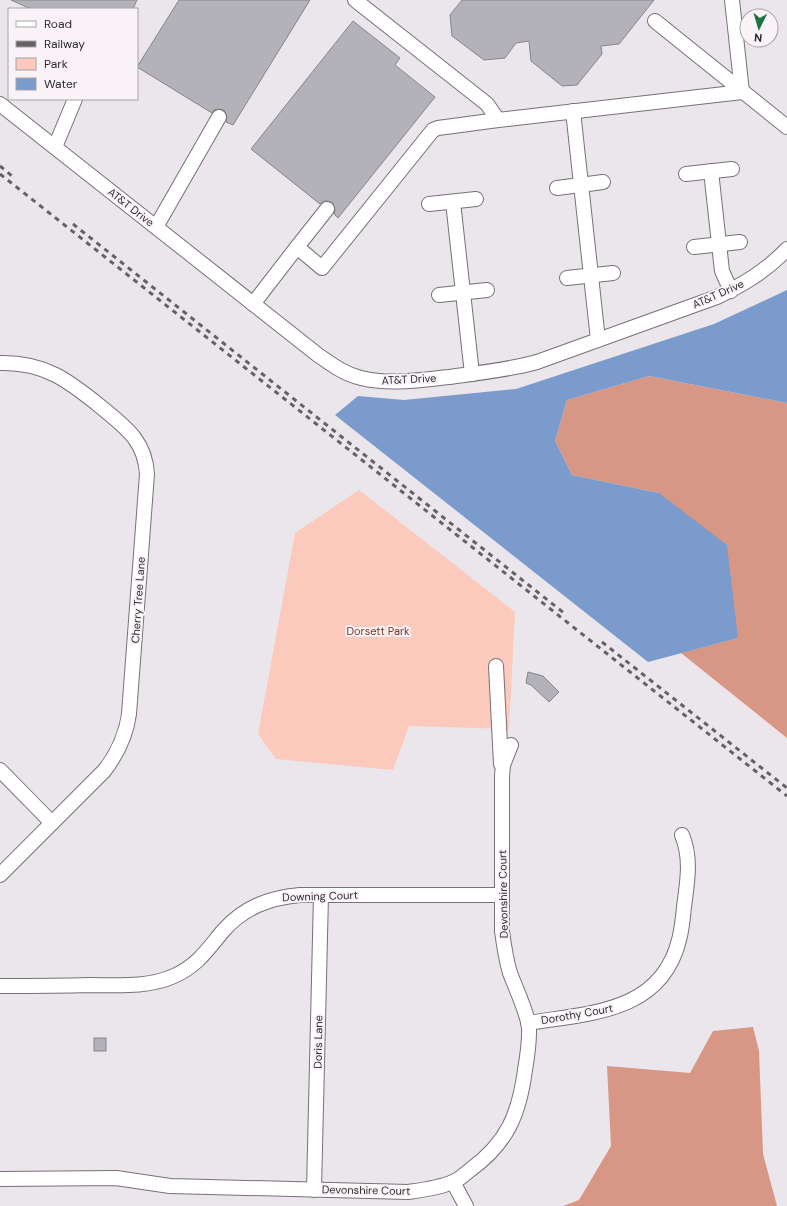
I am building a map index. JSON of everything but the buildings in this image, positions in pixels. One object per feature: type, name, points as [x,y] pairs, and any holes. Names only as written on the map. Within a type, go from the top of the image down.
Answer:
[{"type":"street","points":[[355,0],[487,104],[498,120]]},
{"type":"street","points":[[732,0],[742,92]]},
{"type":"street","points":[[654,21],[787,127]]},
{"type":"street","points":[[297,247],[322,268],[433,130],[438,128],[742,92]]},
{"type":"street","points":[[55,147],[75,100]]},
{"type":"street","name":"AT&T Drive","points":[[0,104],[318,355],[340,370],[360,378],[386,382],[400,382],[512,369],[524,366],[717,297],[768,268],[787,250]]},
{"type":"street","points":[[573,111],[598,340]]},
{"type":"street","points":[[156,227],[219,117]]},
{"type":"street","points":[[686,174],[732,169]]},
{"type":"street","points":[[711,171],[722,271],[731,290]]},
{"type":"street","points":[[557,188],[603,182]]},
{"type":"street","points":[[429,204],[476,199]]},
{"type":"street","points":[[453,202],[472,374]]},
{"type":"street","points":[[253,304],[327,209]]},
{"type":"street","points":[[694,247],[740,242]]},
{"type":"street","points":[[567,278],[614,273]]},
{"type":"street","points":[[439,295],[487,290]]},
{"type":"street","name":"Cherry Tree Lane","points":[[0,363],[12,363],[35,367],[50,372],[76,387],[132,434],[142,450],[146,467],[128,726],[118,751],[104,771],[0,875]]},
{"type":"street","points":[[496,666],[502,776]]},
{"type":"street","name":"Devonshire Court","points":[[0,1179],[116,1178],[170,1186],[408,1192],[453,1182],[480,1163],[503,1138],[514,1120],[520,1103],[527,1056],[528,1023],[510,973],[505,954],[502,932],[502,776],[503,765],[511,745]]},
{"type":"street","points":[[0,770],[52,823]]},
{"type":"street","name":"Dorothy Court","points":[[528,1023],[616,1008],[640,995],[660,977],[673,956],[679,941],[682,924],[689,864],[687,850],[682,836]]},
{"type":"street","name":"Doris Lane","points":[[314,1190],[321,895]]},
{"type":"street","name":"Downing Court","points":[[0,986],[136,985],[156,982],[176,975],[195,963],[208,951],[231,923],[252,907],[284,896],[502,895]]},
{"type":"street","points":[[453,1182],[466,1206]]},
{"type":"green space","name":"Dorsett Park","points":[[359,490],[515,612],[509,729],[409,726],[393,770],[276,759],[258,734],[295,533]]},
{"type":"shaded area","points":[[649,376],[787,403],[787,738],[681,653],[738,638],[659,493],[572,475],[555,441],[567,400]]},
{"type":"shaded area","points":[[753,1027],[759,1051],[763,1154],[777,1206],[563,1206],[579,1200],[611,1146],[607,1066],[690,1073],[713,1031]]},
{"type":"water","points":[[787,290],[787,403],[649,376],[567,400],[555,441],[572,475],[659,493],[727,545],[738,638],[648,662],[335,415],[358,396],[404,400],[516,389],[714,324]]},
{"type":"railway","points":[[0,166],[12,176]]},
{"type":"railway","points":[[0,174],[787,796]]},
{"type":"railway","points":[[73,224],[564,613]]},
{"type":"railway","points":[[602,642],[787,788]]}]
